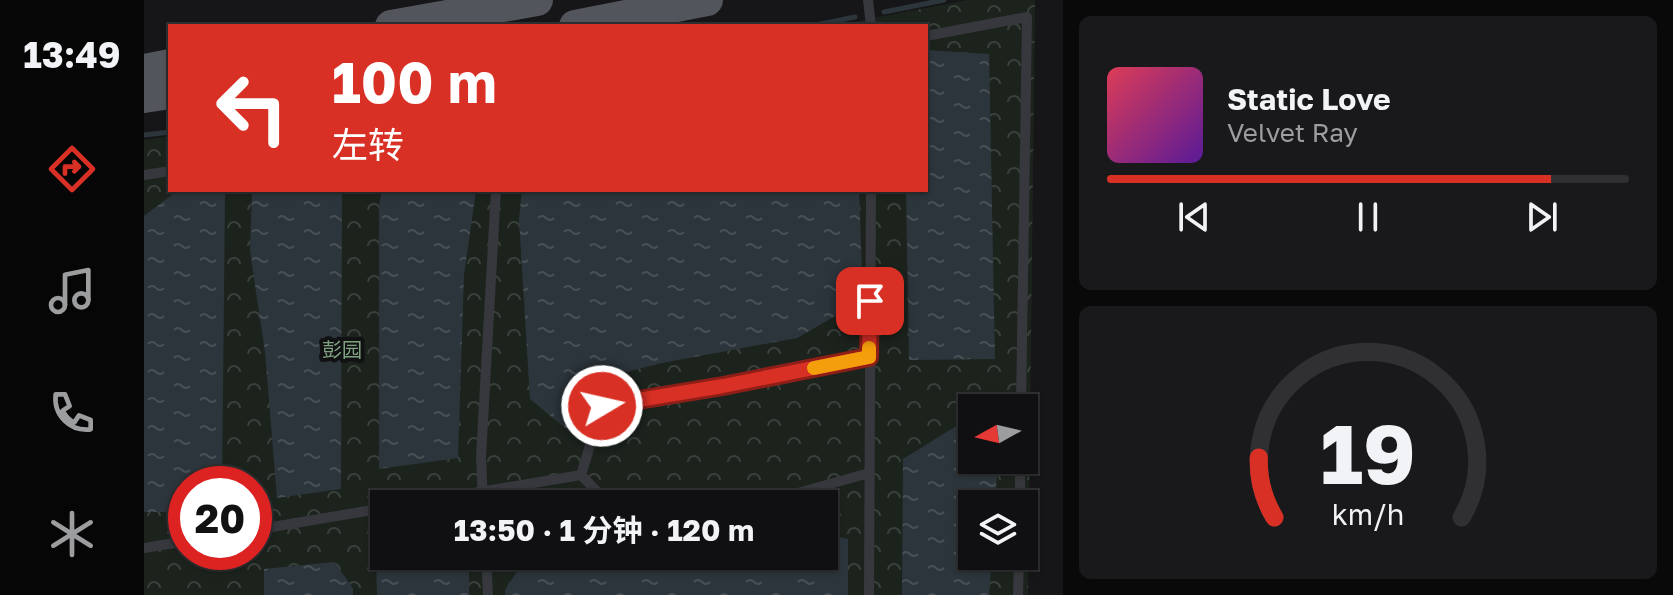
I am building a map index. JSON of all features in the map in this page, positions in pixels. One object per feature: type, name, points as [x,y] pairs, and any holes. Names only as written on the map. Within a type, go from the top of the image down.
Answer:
[{"type":"main road","points":[[402,24],[537,0]]},
{"type":"main road","points":[[585,24],[707,0]]},
{"type":"main road","points":[[144,70],[168,65]]},
{"type":"main road","points":[[144,97],[168,93]]},
{"type":"lane","points":[[868,0],[871,24]]},
{"type":"lane","points":[[928,36],[1027,17],[1021,394]]},
{"type":"lane","points":[[144,175],[168,171]]},
{"type":"lane","points":[[482,490],[481,457],[496,192]]},
{"type":"lane","points":[[869,595],[871,192]]},
{"type":"lane","points":[[581,475],[602,406],[869,357]]},
{"type":"lane","points":[[809,490],[869,473]]},
{"type":"lane","points":[[492,490],[581,475]]},
{"type":"lane","points":[[581,475],[595,490]]},
{"type":"lane","points":[[272,527],[370,510]]},
{"type":"lane","points":[[144,548],[168,544]]},
{"type":"lane","points":[[487,570],[488,595]]},
{"type":"lane","points":[[1018,595],[1019,570]]},
{"type":"green space","name":"彭园","points":[[968,0],[1035,0],[1030,394],[958,394],[958,474],[1029,474],[1029,490],[958,490],[958,570],[1028,570],[1028,595],[144,595],[144,140],[168,136],[168,192],[928,192],[928,24],[843,24]]},
{"type":"water","points":[[928,50],[989,54],[995,359],[909,360],[906,192],[928,192]]},
{"type":"water","points":[[175,192],[220,192],[225,194],[222,466],[168,466],[168,512],[144,512],[144,216]]},
{"type":"water","points":[[252,192],[342,192],[341,489],[277,498],[265,352],[250,251]]},
{"type":"water","points":[[382,192],[476,192],[464,275],[458,458],[379,469],[379,206]]},
{"type":"water","points":[[522,192],[859,192],[863,300],[797,338],[662,363],[582,383],[575,436],[530,399],[519,219]]},
{"type":"water","points":[[958,425],[958,474],[997,474],[996,490],[958,490],[958,570],[991,570],[989,595],[902,595],[903,459]]},
{"type":"water","points":[[838,537],[848,539],[848,595],[505,595],[518,570],[838,570]]},
{"type":"water","points":[[334,562],[353,588],[353,595],[264,595],[264,570]]},
{"type":"water","points":[[376,570],[469,570],[469,595],[377,595]]},
{"type":"waterway","points":[[884,12],[944,0]]},
{"type":"waterway","points":[[821,24],[855,17]]},
{"type":"waterway","points":[[144,135],[168,132]]},
{"type":"slow traffic","points":[[814,368],[869,357],[869,348]]},
{"type":"route","points":[[602,406],[869,357],[870,301]]}]
